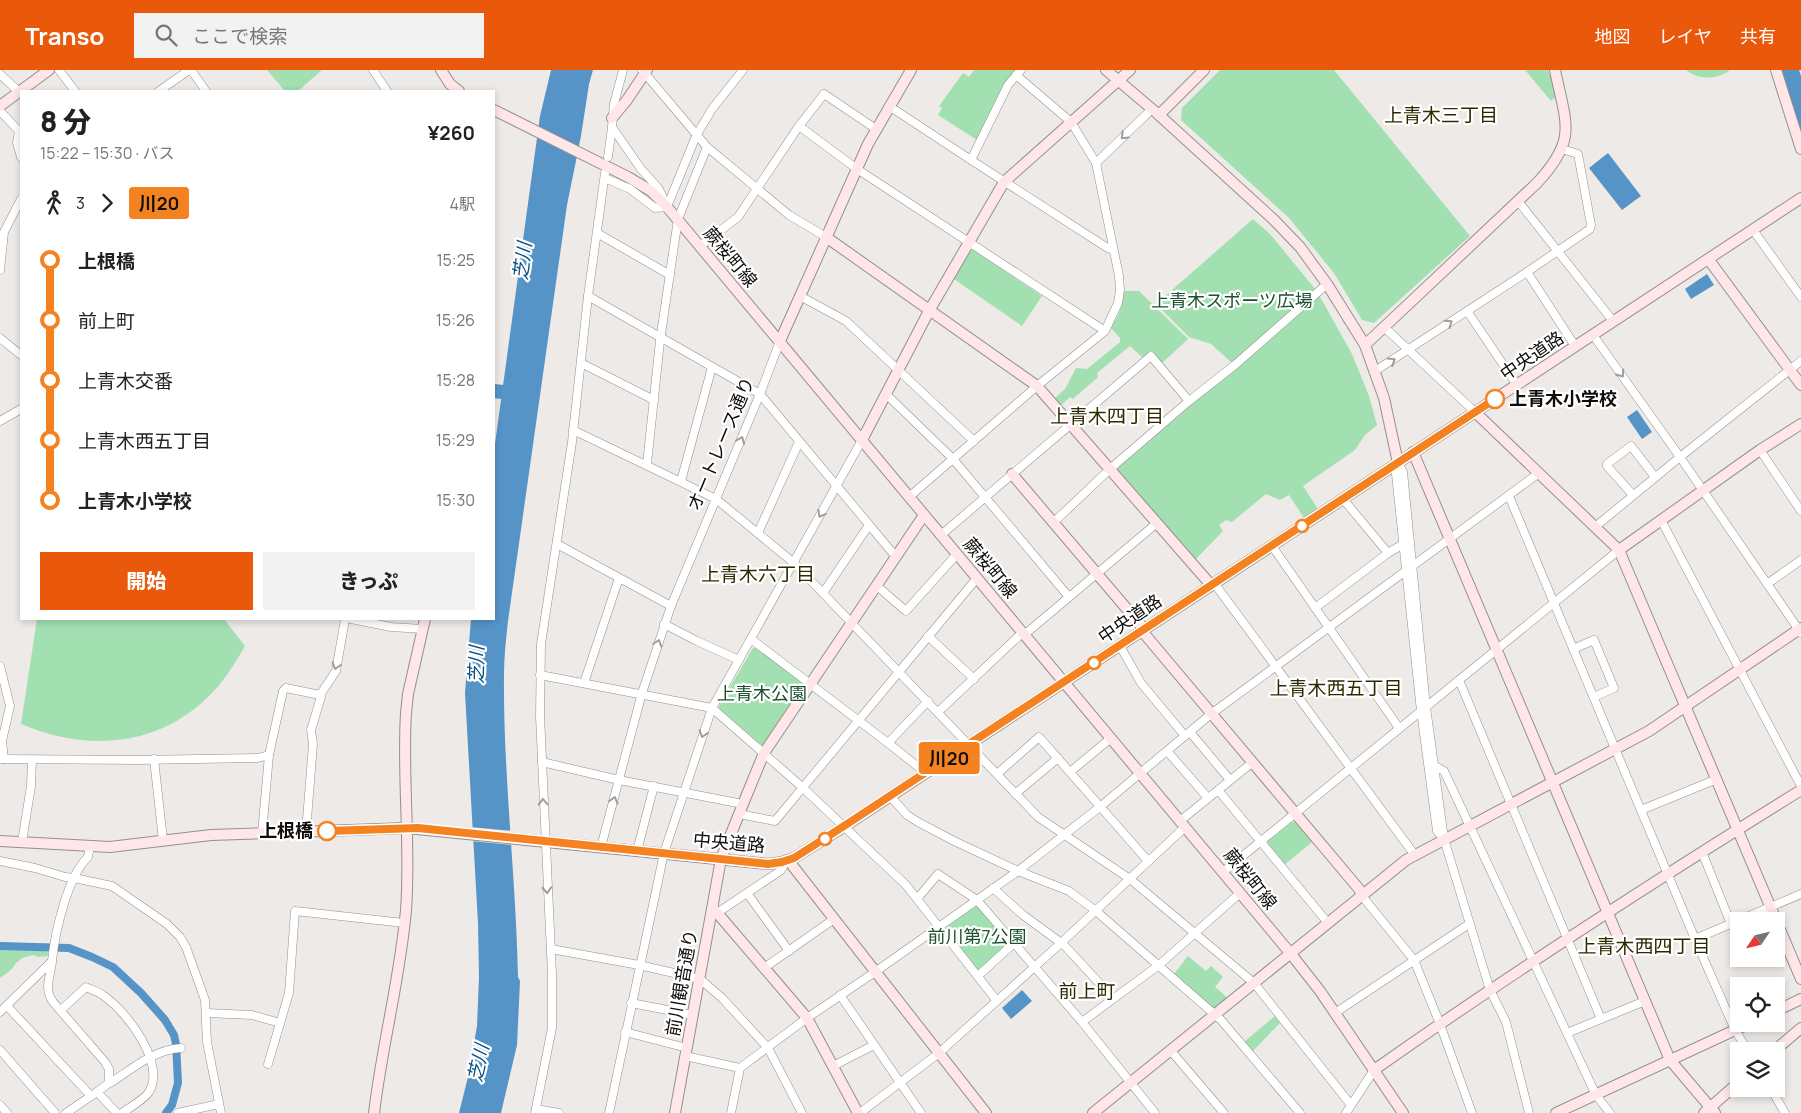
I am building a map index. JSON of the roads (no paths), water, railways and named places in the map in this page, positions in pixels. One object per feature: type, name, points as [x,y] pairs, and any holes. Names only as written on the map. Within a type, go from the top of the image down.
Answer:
[{"type":"street","points":[[22,90],[49,70]]},
{"type":"street","points":[[59,70],[74,90]]},
{"type":"street","points":[[160,90],[190,70],[205,90]]},
{"type":"street","points":[[373,70],[385,90]]},
{"type":"street","points":[[441,70],[451,88]]},
{"type":"street","points":[[451,70],[451,88]]},
{"type":"street","points":[[608,157],[614,104],[622,70]]},
{"type":"street","name":"オートレース通り","points":[[602,847],[642,693],[670,606],[760,394],[780,341],[826,237],[876,129],[911,70]]},
{"type":"street","points":[[1106,70],[1273,219],[1300,247],[1327,284],[1365,345],[1386,406],[1398,463],[1396,474],[1406,543],[1437,831],[1444,839],[1490,990],[1506,1022],[1528,1113]]},
{"type":"street","points":[[609,1113],[664,853],[712,708],[837,486],[929,311],[1004,182],[1130,70]]},
{"type":"street","points":[[1096,163],[1204,70]]},
{"type":"street","points":[[1365,345],[1550,169],[1562,149],[1566,136],[1566,124],[1555,70]]},
{"type":"street","points":[[1776,70],[1801,149]]},
{"type":"street","points":[[612,122],[644,71],[696,136],[757,190],[789,215],[826,237],[1037,386],[1212,584],[1276,667],[1414,854]]},
{"type":"street","points":[[668,207],[696,136],[738,72]]},
{"type":"street","points":[[909,497],[1037,386],[1105,331],[1118,303],[1120,290],[1096,163],[1071,122],[1019,73],[1008,86],[970,160]]},
{"type":"street","points":[[0,74],[19,92],[0,106]]},
{"type":"street","points":[[700,246],[738,217],[799,126],[824,94],[876,129]]},
{"type":"street","points":[[889,106],[1106,248],[1113,250]]},
{"type":"street","name":"蕨桜町線","points":[[495,110],[628,177],[659,198],[668,207],[1291,954],[1403,1113]]},
{"type":"street","points":[[0,111],[19,131],[18,150],[20,155]]},
{"type":"street","points":[[612,122],[641,169],[659,189],[668,207]]},
{"type":"street","points":[[799,126],[857,169],[1105,331]]},
{"type":"street","points":[[647,464],[660,338],[678,219],[707,147]]},
{"type":"street","points":[[1375,371],[1590,229],[1591,225],[1578,154],[1562,149]]},
{"type":"street","points":[[559,1113],[536,1111],[552,1028],[551,949],[540,841],[542,762],[541,644],[573,430],[588,296],[605,176],[630,189],[656,208],[668,207]]},
{"type":"street","name":"中央道路","points":[[0,841],[120,847],[211,835],[418,828],[768,864],[785,861],[844,826],[926,773],[1801,198]]},
{"type":"street","points":[[1518,201],[1613,321]]},
{"type":"street","points":[[0,270],[2,231],[20,202]]},
{"type":"street","points":[[1753,230],[1801,298]]},
{"type":"street","points":[[597,233],[670,275]]},
{"type":"street","points":[[1709,260],[1801,385]]},
{"type":"street","points":[[1527,272],[1575,346]]},
{"type":"street","points":[[1054,522],[1110,469],[1189,400],[1236,364],[1327,284]]},
{"type":"street","points":[[588,296],[760,394],[896,558]]},
{"type":"street","points":[[800,296],[846,321],[974,441]]},
{"type":"street","points":[[1467,311],[1517,385]]},
{"type":"street","points":[[1384,327],[1476,412],[1619,550],[1687,706],[1801,978]]},
{"type":"street","points":[[1093,1113],[1414,854],[1649,731],[1800,630],[1593,334]]},
{"type":"street","points":[[0,338],[20,354]]},
{"type":"street","points":[[941,535],[1151,356],[1189,400]]},
{"type":"street","points":[[1595,527],[1801,361]]},
{"type":"street","points":[[581,363],[654,400]]},
{"type":"street","points":[[681,481],[712,367]]},
{"type":"street","points":[[886,394],[953,459],[1069,597]]},
{"type":"street","points":[[0,421],[20,410]]},
{"type":"street","points":[[1223,872],[1619,550],[1760,450],[1801,424]]},
{"type":"street","points":[[573,430],[647,464],[716,499],[794,563],[1038,817],[1130,878],[1254,983],[1351,1105]]},
{"type":"street","points":[[758,533],[799,442]]},
{"type":"street","points":[[1634,495],[1607,464],[1631,446],[1655,477]]},
{"type":"street","points":[[1760,450],[1801,511]]},
{"type":"street","points":[[1413,452],[1670,1060],[1710,1111],[1730,1091]]},
{"type":"street","points":[[731,1113],[740,1068],[807,1018],[1018,872],[1141,774],[1212,714],[1539,473]]},
{"type":"street","points":[[1012,474],[1359,889],[1362,896],[1414,960],[1440,1024],[1472,1113]]},
{"type":"street","points":[[1509,496],[1730,1018]]},
{"type":"street","points":[[1343,499],[1388,553]]},
{"type":"street","name":"前川観音通り","points":[[675,1113],[715,910],[721,859],[764,753],[924,515]]},
{"type":"street","points":[[1661,520],[1801,786]]},
{"type":"street","points":[[938,712],[1023,634],[1157,523]]},
{"type":"street","points":[[824,593],[869,525]]},
{"type":"street","points":[[1315,608],[1388,553],[1406,543]]},
{"type":"street","points":[[557,544],[670,606]]},
{"type":"street","points":[[1272,546],[1399,728]]},
{"type":"street","points":[[877,586],[906,611],[956,554]]},
{"type":"street","points":[[1767,584],[1801,560]]},
{"type":"street","points":[[584,683],[619,578]]},
{"type":"street","points":[[739,814],[775,821],[977,578]]},
{"type":"street","points":[[306,832],[314,744],[311,730],[320,695],[336,670],[345,620]]},
{"type":"street","points":[[357,620],[391,626],[424,624],[408,694],[406,713],[406,890],[404,923],[397,985],[374,1113]]},
{"type":"street","points":[[664,624],[739,660]]},
{"type":"street","points":[[928,636],[974,679]]},
{"type":"street","points":[[751,639],[926,773]]},
{"type":"street","points":[[1573,648],[1594,640],[1614,688],[1594,697]]},
{"type":"street","points":[[1120,646],[1141,683],[1230,780]]},
{"type":"street","points":[[0,666],[10,706],[2,741],[2,759],[258,758],[269,755]]},
{"type":"street","points":[[540,675],[642,693],[712,708],[764,753],[906,885],[997,1001]]},
{"type":"street","points":[[1459,680],[1601,1019]]},
{"type":"street","points":[[262,833],[269,755],[283,691],[286,688],[320,695]]},
{"type":"street","points":[[888,743],[928,702]]},
{"type":"street","points":[[997,774],[1039,737],[1148,861]]},
{"type":"street","points":[[1070,772],[1111,738]]},
{"type":"street","points":[[1168,751],[1208,798]]},
{"type":"street","points":[[1015,794],[1058,758]]},
{"type":"street","points":[[154,759],[163,840]]},
{"type":"street","points":[[22,842],[31,786],[32,760]]},
{"type":"street","points":[[542,762],[619,780],[743,804]]},
{"type":"street","points":[[785,861],[780,871],[747,893],[715,910],[807,1018],[859,1113],[938,1053],[997,1001],[1148,861],[1208,798],[1253,762]]},
{"type":"street","points":[[1431,764],[1444,771],[1596,1095],[1610,1113]]},
{"type":"street","points":[[1641,810],[1717,780]]},
{"type":"street","points":[[637,850],[654,786]]},
{"type":"street","points":[[1218,790],[1328,923]]},
{"type":"street","points":[[1346,1113],[1374,1070],[1607,912],[1801,790]]},
{"type":"street","points":[[890,796],[907,816],[954,842],[1018,872],[1069,891],[1096,911],[1215,1015],[1300,1113]]},
{"type":"street","points":[[90,845],[88,857],[82,863],[74,878],[58,925],[52,952],[48,990],[49,997],[105,1062],[109,1070],[108,1083]]},
{"type":"street","points":[[1702,852],[1730,922]]},
{"type":"street","points":[[0,861],[35,868],[65,878],[74,878],[112,886],[167,924],[180,937],[186,947],[205,1000],[208,1042],[221,1113]]},
{"type":"street","points":[[785,861],[834,919],[986,1113]]},
{"type":"street","points":[[917,899],[938,874],[977,900],[1082,1022],[1155,1113]]},
{"type":"street","points":[[993,888],[1023,915],[1061,943],[1084,965],[1113,998]]},
{"type":"street","points":[[747,893],[789,951]]},
{"type":"street","points":[[1082,1022],[1159,965],[1240,893]]},
{"type":"street","points":[[1759,912],[1801,894]]},
{"type":"street","points":[[268,1064],[289,993],[295,911],[404,923]]},
{"type":"street","points":[[764,968],[834,919]]},
{"type":"street","points":[[1335,1014],[1469,924]]},
{"type":"street","points":[[1695,938],[1730,924]]},
{"type":"street","points":[[978,976],[1014,943]]},
{"type":"street","points":[[551,949],[639,965],[700,979],[722,998],[768,1048],[802,1113]]},
{"type":"street","points":[[0,1012],[52,961]]},
{"type":"street","points":[[61,1010],[86,987],[103,995],[128,1017],[150,1057],[153,1070],[152,1086],[148,1094],[122,1113]]},
{"type":"street","points":[[840,995],[921,1113]]},
{"type":"street","points":[[1785,1007],[1801,999]]},
{"type":"street","points":[[1567,1033],[1644,1001]]},
{"type":"street","points":[[631,1004],[693,1015]]},
{"type":"street","points":[[7,1006],[94,1094],[117,1113]]},
{"type":"street","points":[[206,1013],[252,1015],[280,1023]]},
{"type":"street","points":[[1785,1042],[1801,1028]]},
{"type":"street","points":[[625,1032],[740,1068]]},
{"type":"street","points":[[1556,1113],[1731,1032]]},
{"type":"street","points":[[833,1066],[874,1044]]},
{"type":"street","points":[[66,1113],[108,1083],[150,1057],[172,1048],[181,1048]]},
{"type":"street","points":[[0,1050],[55,1113]]},
{"type":"street","points":[[1170,1050],[1224,1113]]},
{"type":"street","points":[[1776,1097],[1785,1113]]},
{"type":"street","points":[[178,1113],[219,1104]]},
{"type":"street","points":[[0,1105],[7,1113]]},
{"type":"water","name":"芝川","points":[[551,70],[593,70],[567,205],[505,648],[505,750],[518,977],[520,981],[517,1045],[501,1113],[459,1113],[468,1077],[477,1026],[479,977],[478,923],[465,693],[471,620],[495,620],[495,444],[540,116]]},
{"type":"water","points":[[1781,70],[1799,70],[1801,76],[1801,132]]},
{"type":"water","points":[[1608,153],[1641,196],[1622,210],[1589,168]]},
{"type":"water","points":[[1707,274],[1714,285],[1691,299],[1685,289]]},
{"type":"water","points":[[1637,410],[1652,432],[1642,439],[1627,417]]},
{"type":"water","points":[[1022,990],[1032,1001],[1011,1019],[1002,1008]]},
{"type":"waterway","points":[[495,391],[520,394]]},
{"type":"waterway","points":[[0,946],[69,948],[113,967],[141,993],[165,1020],[174,1035],[176,1044],[178,1083],[172,1105],[166,1113]]},
{"type":"place","name":"上青木小学校","points":[[1495,399]]},
{"type":"place","name":"上根橋","points":[[327,831]]},
{"type":"district","name":"上青木三丁目","points":[[1441,115]]},
{"type":"district","name":"上青木四丁目","points":[[1107,416]]},
{"type":"district","name":"上青木六丁目","points":[[758,574]]},
{"type":"district","name":"上青木西五丁目","points":[[1336,688]]},
{"type":"district","name":"上青木西四丁目","points":[[1644,946]]},
{"type":"district","name":"前上町","points":[[1087,991]]},
{"type":"park label","name":"上青木スポーツ広場","points":[[1232,301]]},
{"type":"park label","name":"上青木公園","points":[[762,694]]},
{"type":"park label","name":"前川第7公園","points":[[977,937]]}]
